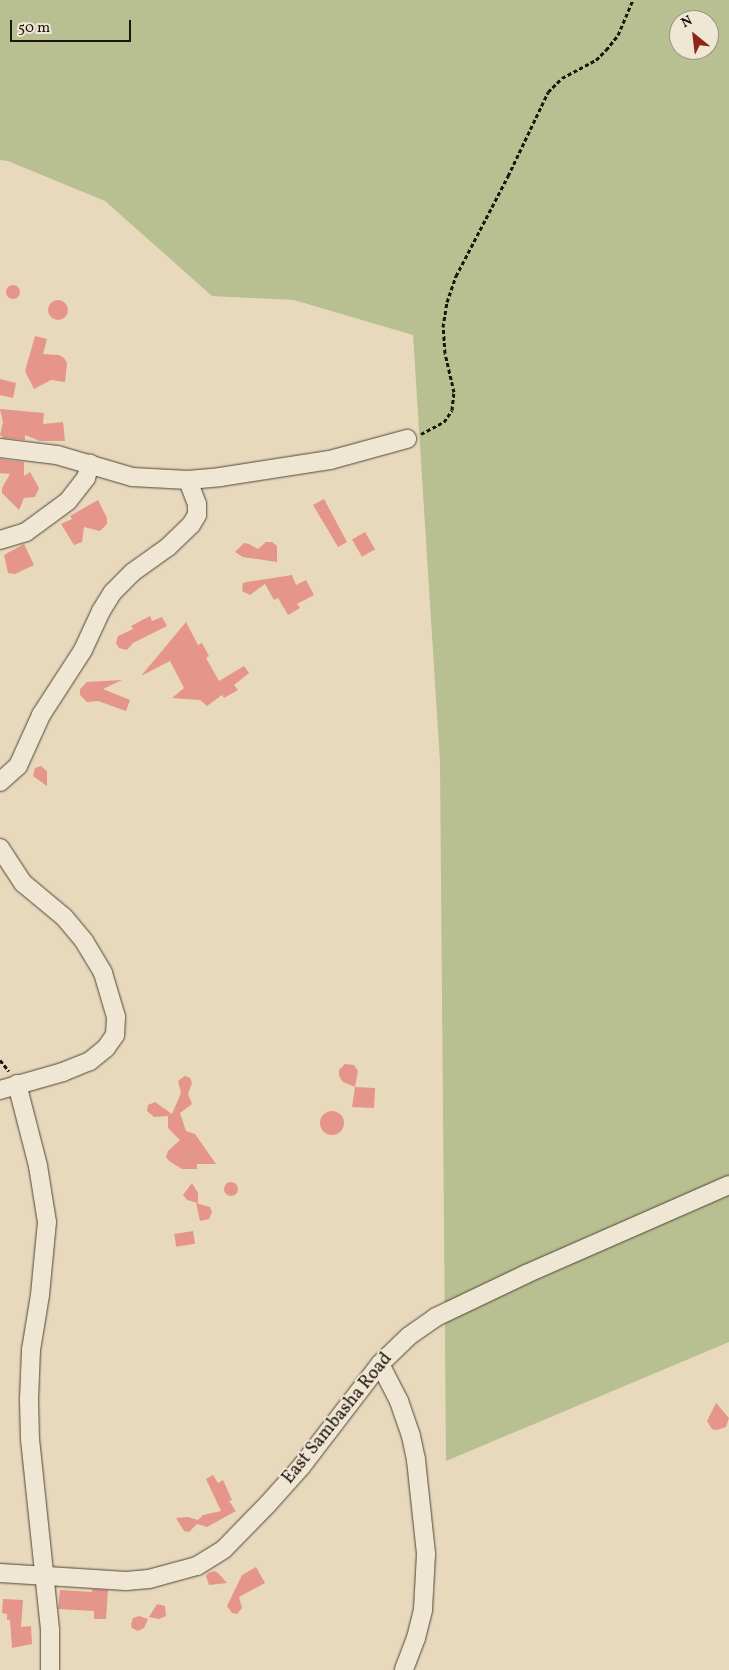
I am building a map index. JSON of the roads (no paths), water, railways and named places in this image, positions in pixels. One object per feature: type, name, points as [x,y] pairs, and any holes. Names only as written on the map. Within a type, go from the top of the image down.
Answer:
[{"type":"street","points":[[0,448],[57,454],[132,477],[188,480],[330,460],[406,439]]},
{"type":"street","points":[[0,540],[26,532],[68,501],[86,478],[90,464]]},
{"type":"street","points":[[0,782],[18,766],[41,715],[83,650],[101,611],[113,592],[133,572],[168,547],[191,525],[197,515],[197,504],[188,480]]},
{"type":"street","points":[[0,848],[23,883],[64,917],[84,941],[102,973],[116,1017],[115,1035],[106,1048],[90,1061],[63,1072],[0,1090]]},
{"type":"street","points":[[17,1084],[38,1166],[47,1222],[40,1295],[31,1350],[29,1399],[30,1439],[50,1630],[50,1670]]},
{"type":"street","name":"East Sambasha Road","points":[[0,1572],[126,1581],[149,1579],[197,1566],[224,1549],[301,1467],[380,1364],[409,1336],[436,1317],[526,1274],[729,1185]]},
{"type":"street","points":[[380,1364],[399,1400],[411,1436],[416,1460],[426,1554],[423,1610],[416,1638],[404,1670]]}]
